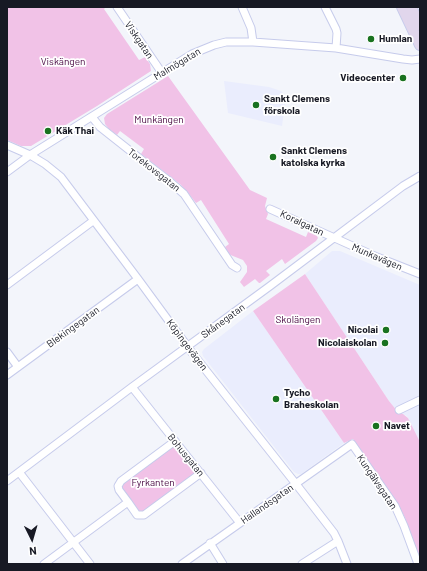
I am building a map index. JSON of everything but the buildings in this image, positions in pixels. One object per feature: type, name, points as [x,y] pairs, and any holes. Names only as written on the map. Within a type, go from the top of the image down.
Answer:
[{"type":"main road","points":[[402,7],[420,45]]},
{"type":"main road","points":[[411,7],[420,26]]},
{"type":"street","name":"Viskgatan","points":[[117,7],[162,73]]},
{"type":"street","points":[[242,7],[251,28],[252,42]]},
{"type":"street","points":[[325,7],[337,33],[336,48]]},
{"type":"street","name":"Malmögatan","points":[[7,172],[30,155],[192,54],[214,45],[226,42],[252,42],[336,48],[403,59],[420,59]]},
{"type":"street","name":"Torekovsgatan","points":[[92,117],[100,127],[184,194],[232,265],[237,268]]},
{"type":"street","name":"Köpingevägen","points":[[7,145],[30,155],[45,164],[61,177],[187,347],[334,533],[347,564]]},
{"type":"street","name":"Skånegatan","points":[[7,481],[403,186],[420,176]]},
{"type":"street","name":"Koralgatan","points":[[270,209],[334,238]]},
{"type":"street","points":[[7,285],[93,220]]},
{"type":"street","name":"Munkavägen","points":[[334,238],[420,274]]},
{"type":"street","name":"Blekingegatan","points":[[7,375],[138,279]]},
{"type":"street","points":[[7,352],[18,367]]},
{"type":"street","name":"Bohusgatan","points":[[132,387],[240,523]]},
{"type":"street","points":[[400,410],[420,400]]},
{"type":"street","points":[[175,441],[121,481],[118,486],[119,490],[137,515],[144,515],[201,473]]},
{"type":"street","name":"Hallandsgatan","points":[[182,564],[352,444]]},
{"type":"street","name":"Kungälvsgatan","points":[[352,444],[395,506],[418,564]]},
{"type":"street","points":[[19,472],[90,564]]},
{"type":"street","points":[[44,564],[128,502]]},
{"type":"street","points":[[302,564],[338,541]]},
{"type":"street","points":[[210,543],[223,564]]},
{"type":"shaded area","name":"Sankt Clemens förskola","points":[[224,81],[269,87],[281,91],[286,97],[282,126],[228,113]]},
{"type":"shaded area","name":"Nicolaiskolan","points":[[332,251],[340,251],[420,285],[420,442],[407,416],[398,412],[389,401],[305,274]]},
{"type":"shaded area","name":"Tycho Braheskolan","points":[[253,311],[344,443],[301,474],[294,472],[203,356],[202,352],[204,349]]},
{"type":"green space","name":"Viskängen","points":[[7,7],[106,7],[104,9],[139,60],[145,57],[150,64],[151,71],[31,146],[21,146],[7,140]]},
{"type":"green space","name":"Munkängen","points":[[168,76],[250,190],[267,198],[265,206],[268,214],[266,219],[306,237],[308,232],[317,236],[318,238],[285,264],[282,259],[266,271],[270,275],[260,283],[255,279],[244,287],[240,282],[247,272],[247,266],[243,260],[228,254],[225,247],[229,244],[201,200],[196,203],[180,184],[141,154],[144,149],[120,131],[117,135],[105,124],[104,118],[107,114]]},
{"type":"green space","name":"Skolängen","points":[[305,274],[389,401],[398,412],[408,418],[420,442],[420,560],[405,518],[398,504],[353,439],[344,443],[253,311]]},
{"type":"green space","name":"Fyrkanten","points":[[170,447],[177,447],[195,470],[194,475],[144,512],[139,512],[122,490],[122,484]]},
{"type":"place","name":"Humlan","points":[[371,39]]},
{"type":"place","name":"Videocenter","points":[[403,78]]},
{"type":"place","name":"Sankt Clemens förskola","points":[[256,105]]},
{"type":"place","name":"Käk Thai","points":[[48,131]]},
{"type":"place","name":"Sankt Clemens katolska kyrka","points":[[273,157]]},
{"type":"place","name":"Nicolai","points":[[386,330]]},
{"type":"place","name":"Nicolaiskolan","points":[[385,343]]},
{"type":"place","name":"Tycho Braheskolan","points":[[276,399]]},
{"type":"place","name":"Navet","points":[[376,426]]}]
